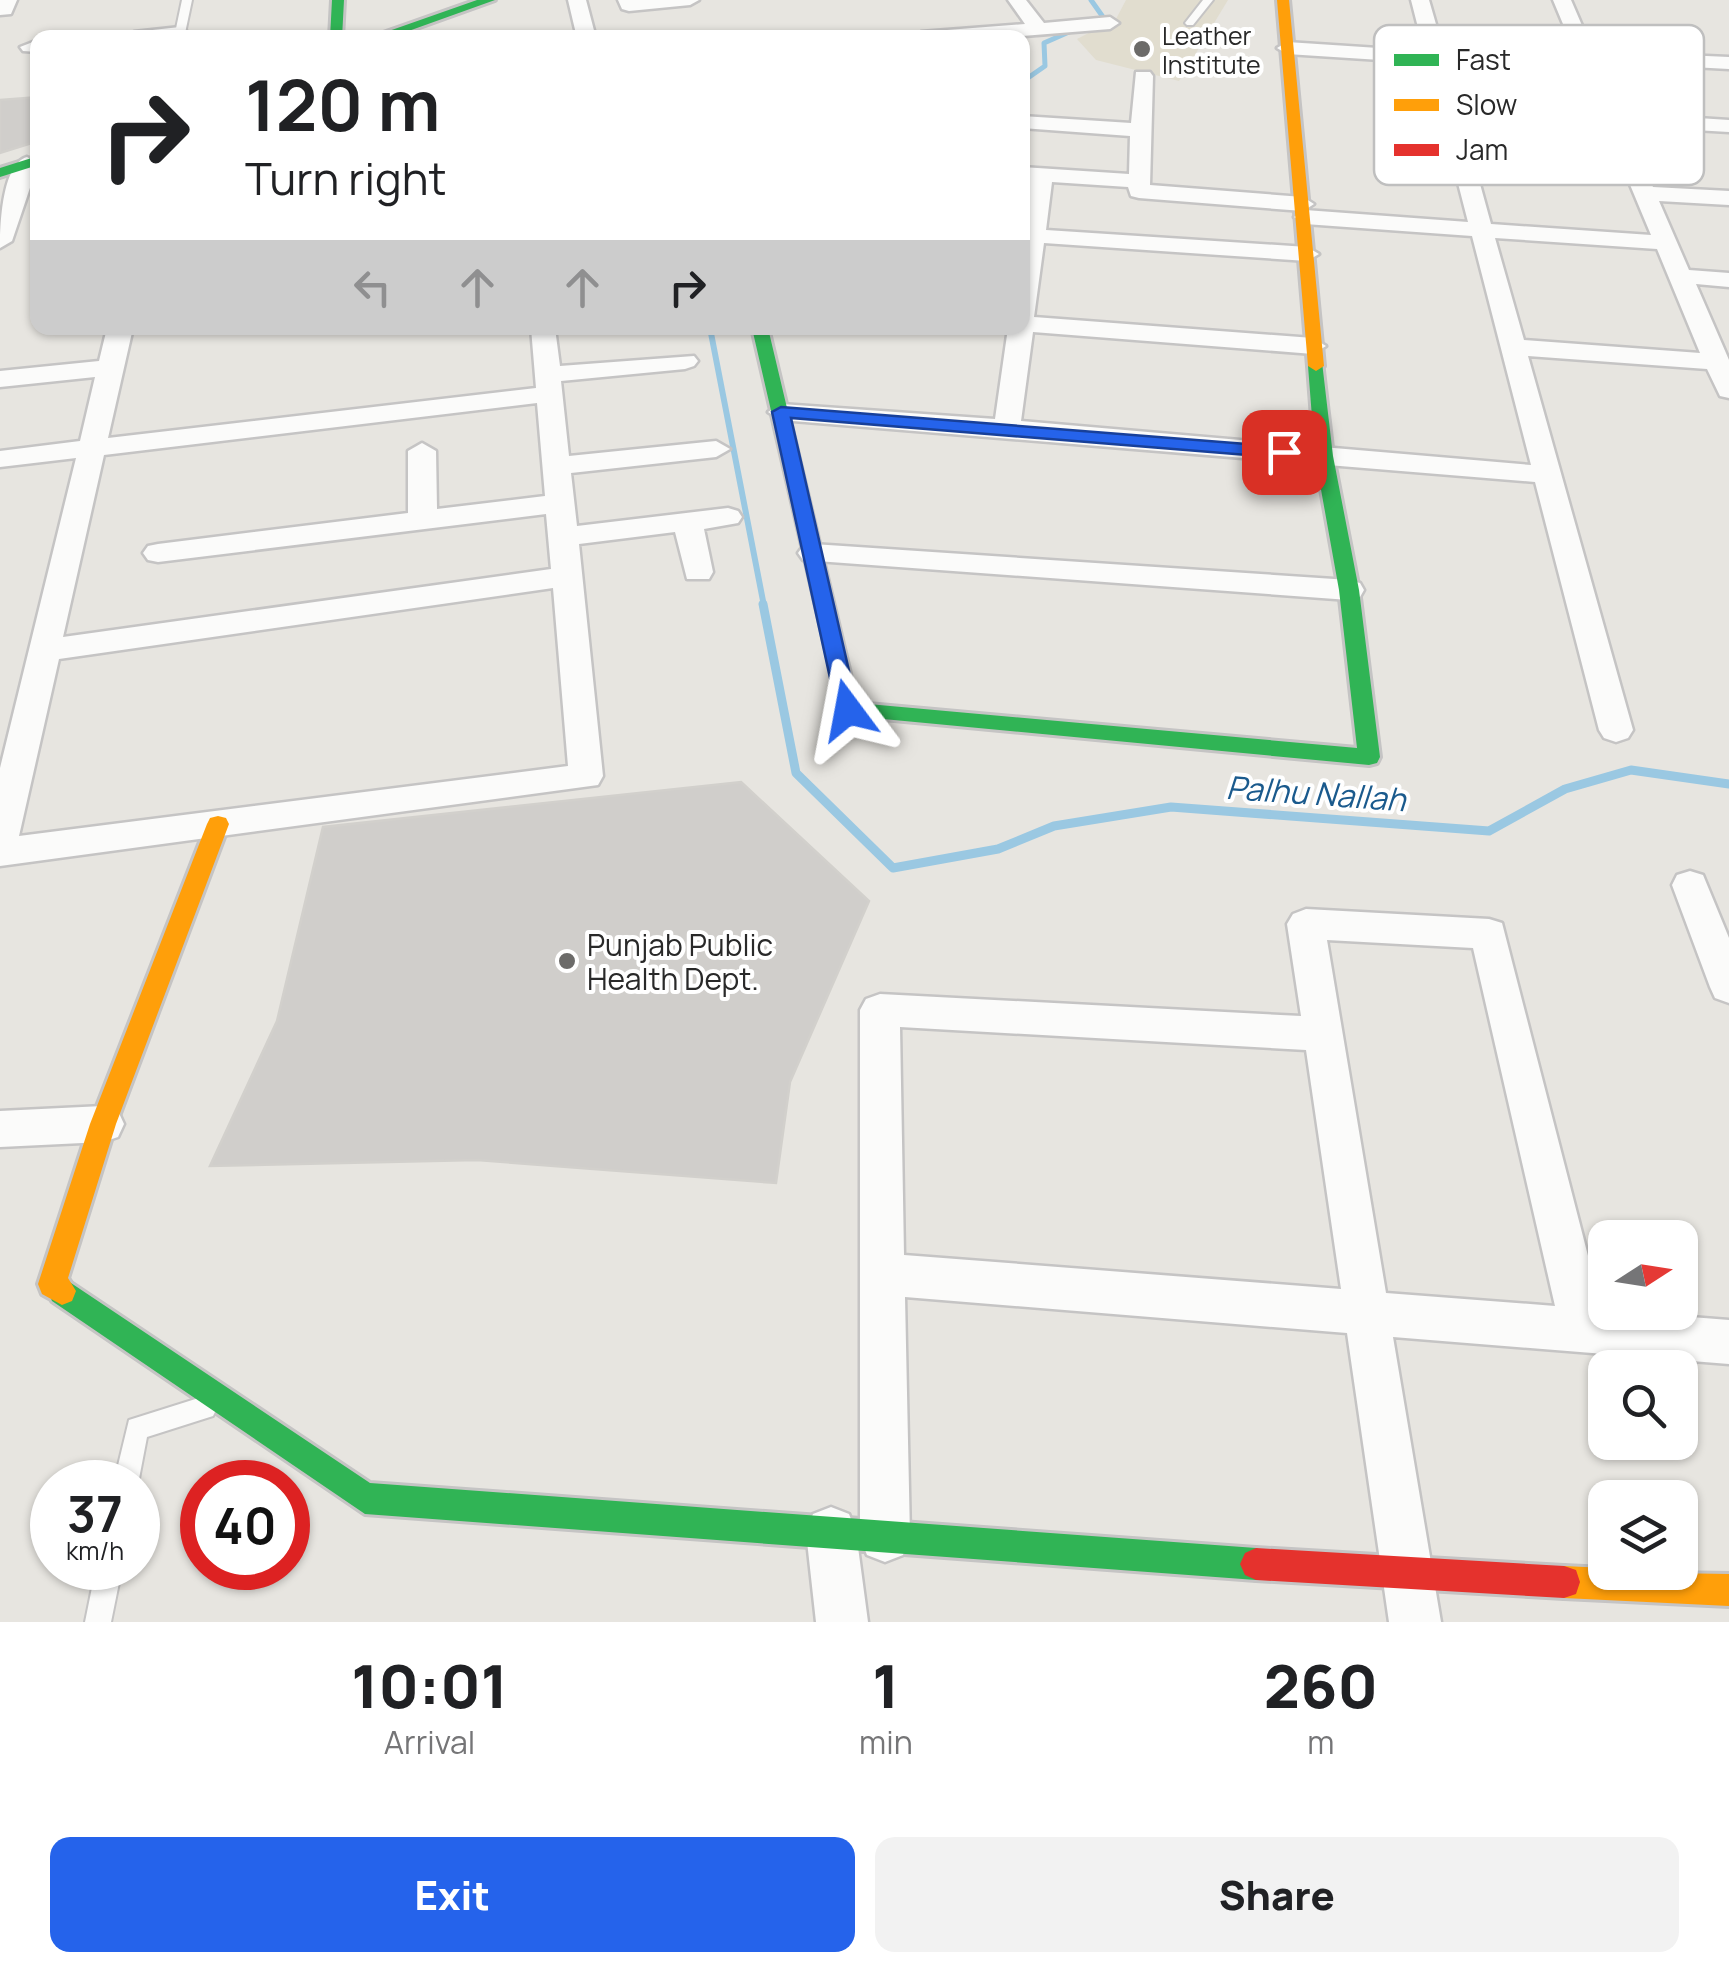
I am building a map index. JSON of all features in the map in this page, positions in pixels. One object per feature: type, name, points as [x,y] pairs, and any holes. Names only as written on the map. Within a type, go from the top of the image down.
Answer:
[{"type":"street","points":[[336,30],[338,0]]},
{"type":"street","points":[[577,0],[585,30]]},
{"type":"street","points":[[627,0],[629,5],[690,0]]},
{"type":"street","points":[[1016,0],[1038,28]]},
{"type":"street","points":[[762,335],[848,710],[1369,757],[1349,590],[1324,456],[1282,0]]},
{"type":"street","points":[[1420,0],[1426,25]]},
{"type":"street","points":[[1562,0],[1573,25]]},
{"type":"street","points":[[403,30],[501,2]]},
{"type":"street","points":[[430,30],[501,2]]},
{"type":"street","points":[[1015,30],[1110,24]]},
{"type":"street","points":[[1288,48],[1374,54]]},
{"type":"street","points":[[1704,63],[1729,63]]},
{"type":"street","points":[[1142,76],[1139,192],[1480,230],[1666,243]]},
{"type":"street","points":[[1030,123],[1141,130]]},
{"type":"street","points":[[1704,124],[1729,126]]},
{"type":"street","points":[[0,160],[30,157]]},
{"type":"street","points":[[0,173],[30,159]]},
{"type":"street","points":[[0,241],[30,167]]},
{"type":"street","points":[[1030,215],[1032,174],[1140,182]]},
{"type":"street","points":[[1468,185],[1616,730]]},
{"type":"street","points":[[1641,185],[1724,375]]},
{"type":"street","points":[[1644,193],[1729,198]]},
{"type":"street","points":[[1030,236],[1306,254]]},
{"type":"street","points":[[1680,276],[1729,280]]},
{"type":"street","points":[[1030,324],[1313,346]]},
{"type":"street","points":[[0,842],[118,335]]},
{"type":"street","points":[[0,852],[586,776],[544,335]]},
{"type":"street","points":[[1007,428],[1020,335]]},
{"type":"street","points":[[1512,347],[1724,375]]},
{"type":"street","points":[[0,458],[549,385],[685,361]]},
{"type":"street","points":[[0,379],[110,368]]},
{"type":"street","points":[[781,412],[1547,474]]},
{"type":"street","points":[[557,466],[716,449]]},
{"type":"street","points":[[422,451],[423,520]]},
{"type":"street","points":[[158,553],[561,503]]},
{"type":"street","points":[[564,538],[728,517]]},
{"type":"street","points":[[688,522],[698,572]]},
{"type":"street","points":[[813,554],[1349,590]]},
{"type":"street","points":[[45,650],[567,576]]},
{"type":"street","points":[[218,824],[103,1124],[52,1284],[365,1498],[1408,1575],[1729,1590]]},
{"type":"street","points":[[1690,885],[1729,987]]},
{"type":"street","points":[[1415,1622],[1306,924],[1489,934],[1584,1331]]},
{"type":"street","points":[[885,1536],[880,1010],[1323,1034]]},
{"type":"street","points":[[0,1129],[103,1124]]},
{"type":"street","points":[[883,1274],[1729,1342]]},
{"type":"street","points":[[831,1532],[842,1622]]},
{"type":"lane","points":[[181,30],[187,0]]},
{"type":"lane","points":[[1190,23],[1208,0]]},
{"type":"lane","points":[[130,1460],[137,1428],[225,1402]]},
{"type":"lane","points":[[98,1622],[105,1590]]},
{"type":"shaded area","name":"Leather Institute","points":[[1126,0],[1228,0],[1179,81],[1096,60],[1077,39],[1116,19]]},
{"type":"building","points":[[30,98],[30,144],[0,153],[0,100]]},
{"type":"building","name":"Punjab Public Health Dept.","points":[[741,782],[869,901],[790,1082],[776,1183],[477,1160],[210,1166],[277,1021],[323,827]]},
{"type":"waterway","points":[[1030,76],[1045,66],[1044,43],[1103,17],[1091,0]]},
{"type":"waterway","points":[[711,335],[764,606]]},
{"type":"waterway","name":"Palhu Nallah","points":[[763,604],[796,773],[893,868],[998,849],[1054,826],[1171,807],[1489,831],[1565,789],[1631,770],[1729,784]]},
{"type":"traffic: fast","points":[[336,30],[338,0]]},
{"type":"traffic: fast","points":[[399,30],[489,0]]},
{"type":"traffic: fast","points":[[0,173],[30,163]]},
{"type":"traffic: fast","points":[[762,335],[848,710],[1369,757],[1349,590],[1324,456],[1316,366]]},
{"type":"traffic: fast","points":[[62,1291],[365,1498],[1256,1564]]},
{"type":"traffic: slow","points":[[1283,0],[1316,366]]},
{"type":"traffic: slow","points":[[62,1291],[52,1284],[103,1124],[218,824]]},
{"type":"traffic: slow","points":[[1564,1582],[1729,1590]]},
{"type":"traffic: jam","points":[[1256,1564],[1564,1582]]},
{"type":"place","name":"Leather Institute","points":[[1142,49]]},
{"type":"place","name":"Punjab Public Health Dept.","points":[[567,961]]},
{"type":"route","points":[[848,710],[781,412],[1284,452]]}]
